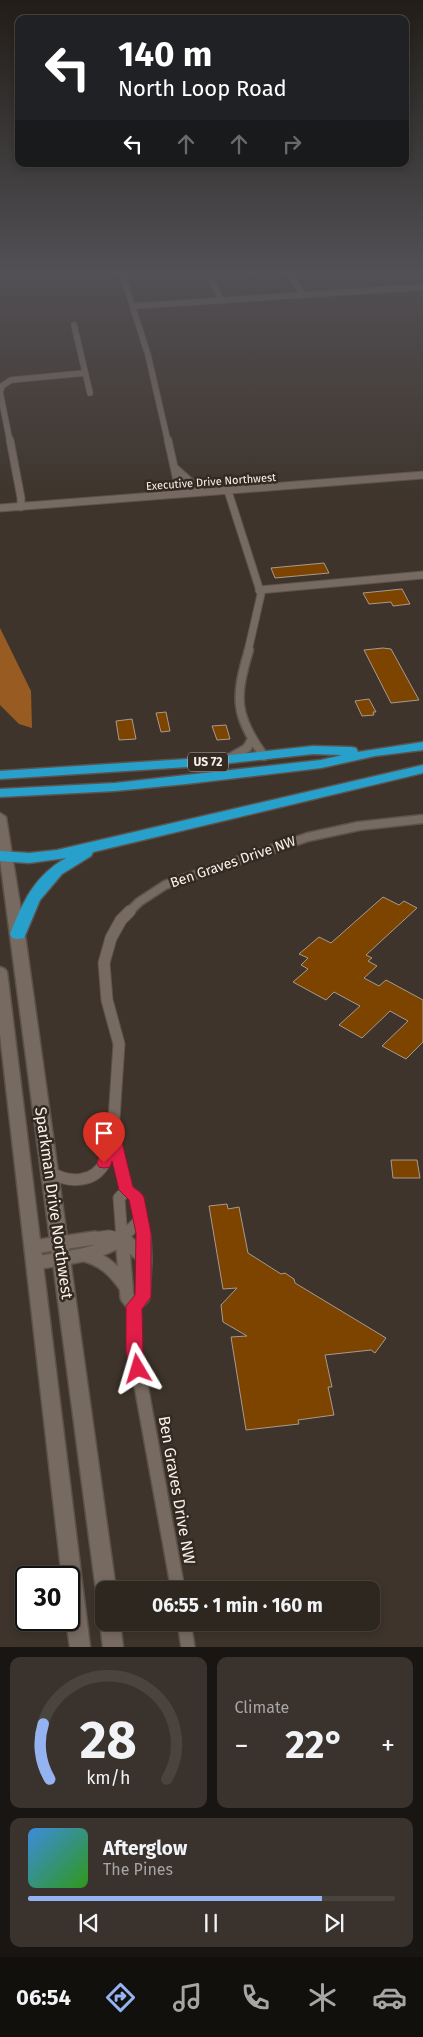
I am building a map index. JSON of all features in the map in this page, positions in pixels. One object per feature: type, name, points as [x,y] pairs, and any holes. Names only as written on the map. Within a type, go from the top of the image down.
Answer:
[{"type":"highway","name":"US 72","points":[[0,793],[131,785],[321,764],[375,752],[423,746]]},
{"type":"highway","name":"US 72","points":[[0,775],[224,761],[313,750],[375,752]]},
{"type":"highway","name":"US 72","points":[[131,785],[157,777],[252,766],[264,756]]},
{"type":"highway","points":[[3,856],[29,858],[57,855],[423,769]]},
{"type":"highway","points":[[18,934],[33,898],[56,870],[100,845]]},
{"type":"main road","name":"Sparkman Drive Northwest","points":[[0,817],[3,856],[18,934],[105,1581]]},
{"type":"main road","name":"Sparkman Drive Northwest","points":[[0,972],[80,1647]]},
{"type":"main road","points":[[111,1631],[113,1647]]},
{"type":"street","points":[[80,350],[90,393]]},
{"type":"street","points":[[147,350],[180,494]]},
{"type":"street","points":[[21,507],[21,498],[0,392],[3,383],[11,380],[85,373]]},
{"type":"street","points":[[174,467],[202,492]]},
{"type":"street","name":"Executive Drive Northwest","points":[[0,508],[423,475]]},
{"type":"street","points":[[228,491],[259,590],[260,607],[241,682],[239,701],[242,720],[264,756]]},
{"type":"street","points":[[259,590],[423,575]]},
{"type":"street","points":[[224,761],[247,748],[252,739]]},
{"type":"street","name":"Ben Graves Drive NW","points":[[134,1306],[143,1297],[145,1259],[141,1219],[136,1197],[127,1190],[113,1134],[119,1044],[107,1000],[104,963],[111,938],[121,920],[139,902],[165,885],[202,871],[308,837],[359,826],[423,819]]},
{"type":"street","points":[[50,1172],[57,1177],[74,1181],[92,1176],[99,1171],[104,1163],[113,1134]]},
{"type":"street","name":"Ben Graves Drive NW","points":[[127,1190],[119,1198],[127,1297],[134,1306],[134,1352],[176,1581]]},
{"type":"street","points":[[85,1255],[112,1245],[123,1238],[141,1219]]},
{"type":"street","points":[[34,1255],[61,1251],[109,1236],[123,1238],[145,1259]]},
{"type":"street","points":[[61,1251],[97,1258],[107,1263],[126,1287]]},
{"type":"street","points":[[185,1631],[188,1647]]},
{"type":"shaded area","points":[[0,628],[31,691],[32,728],[19,724],[0,705]]},
{"type":"building","points":[[324,563],[329,573],[275,578],[271,568]]},
{"type":"building","points":[[402,589],[410,604],[393,606],[391,602],[369,604],[363,593]]},
{"type":"building","points":[[391,649],[419,700],[391,703],[364,650]]},
{"type":"building","points":[[369,699],[376,712],[373,712],[374,715],[362,716],[355,701]]},
{"type":"building","points":[[166,712],[170,731],[161,732],[156,713]]},
{"type":"building","points":[[132,719],[136,739],[119,740],[116,721]]},
{"type":"building","points":[[226,725],[230,739],[217,740],[212,726]]},
{"type":"building","points":[[383,897],[399,905],[404,901],[417,908],[366,955],[372,958],[368,961],[377,966],[364,978],[379,986],[386,980],[423,1000],[423,1042],[406,1059],[382,1046],[408,1021],[390,1011],[362,1038],[339,1025],[360,1006],[334,992],[326,1000],[293,982],[308,969],[301,965],[308,958],[299,954],[319,937],[331,943]]},
{"type":"building","points":[[391,1160],[417,1160],[420,1178],[393,1178]]},
{"type":"building","points":[[227,1204],[228,1209],[239,1207],[248,1253],[281,1274],[285,1273],[294,1279],[295,1283],[386,1338],[375,1353],[371,1350],[325,1355],[332,1387],[328,1387],[334,1415],[298,1420],[299,1424],[246,1430],[231,1337],[247,1336],[223,1322],[221,1305],[237,1288],[223,1289],[209,1206]]},
{"type":"route","points":[[104,1163],[113,1134],[127,1190],[136,1197],[144,1233],[143,1297],[134,1306],[134,1352],[138,1369]]}]
